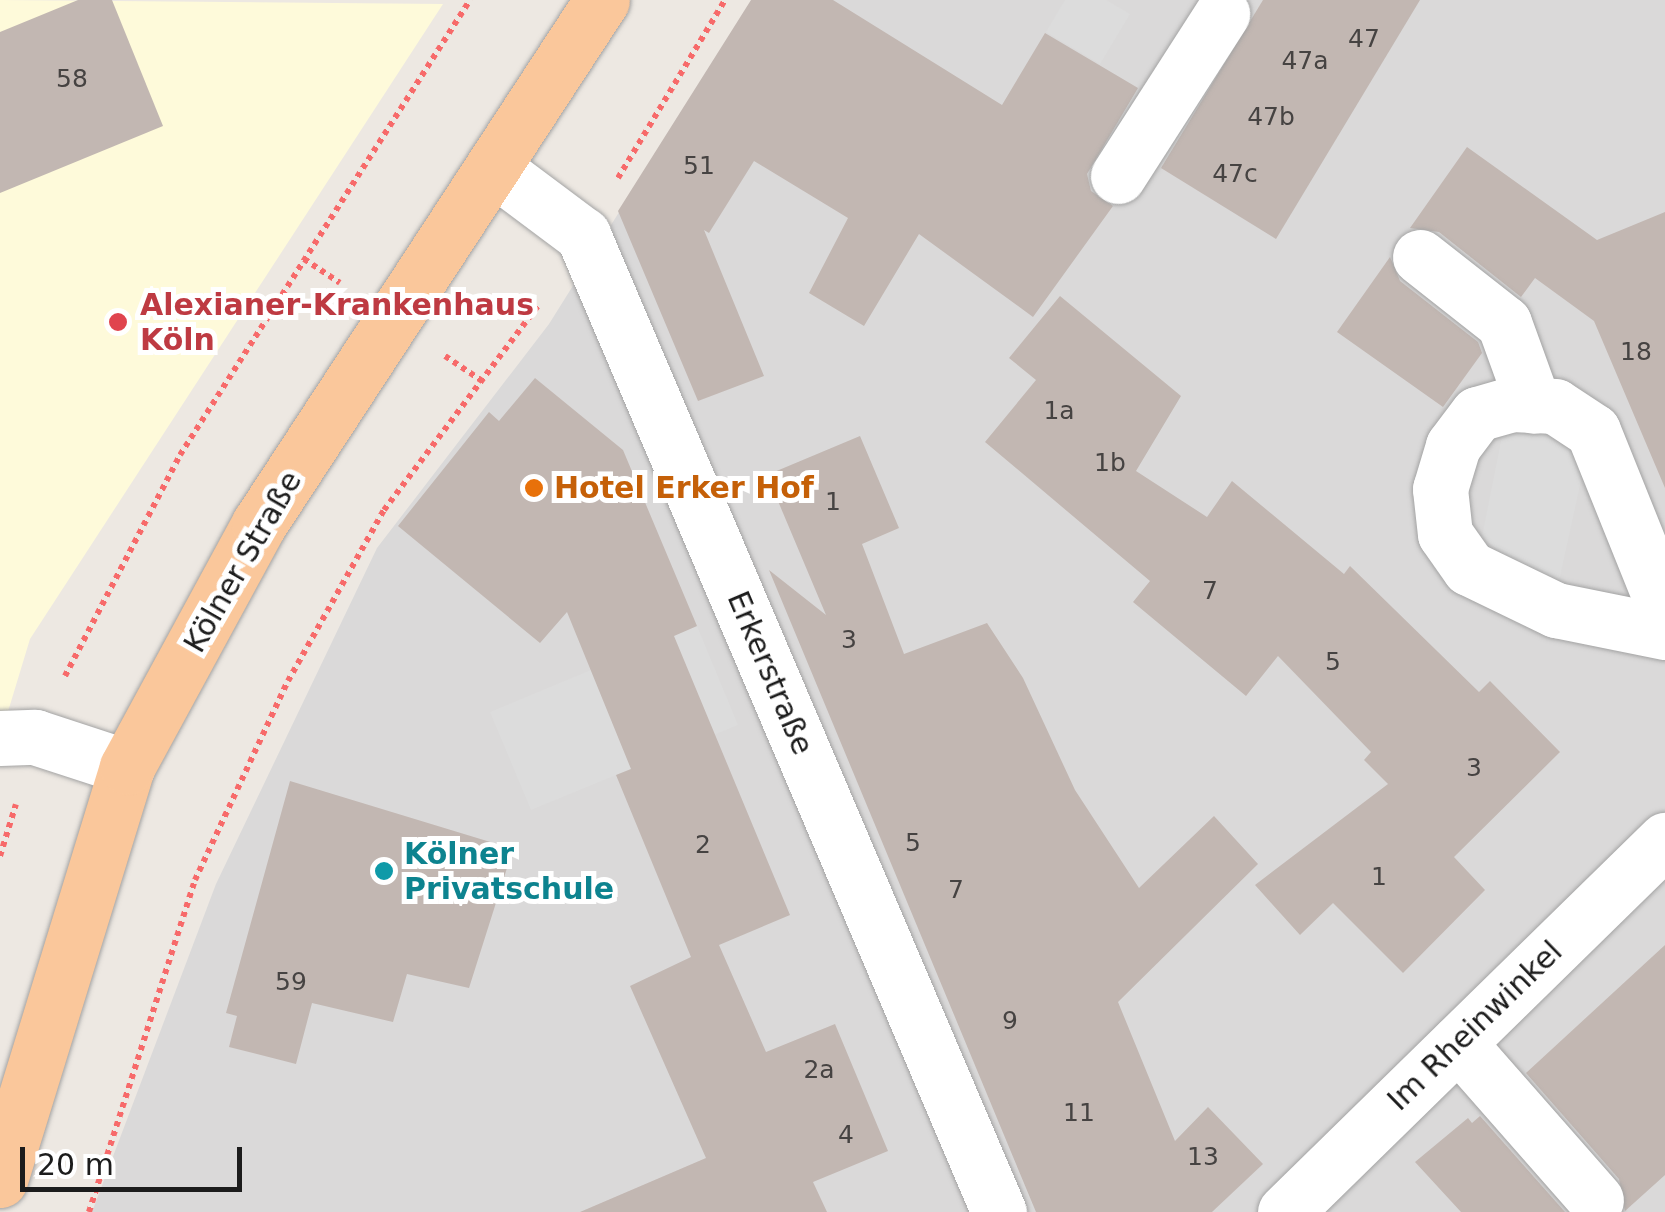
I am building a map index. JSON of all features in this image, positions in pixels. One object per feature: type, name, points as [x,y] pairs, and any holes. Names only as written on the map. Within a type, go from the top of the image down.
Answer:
[{"type":"main road","name":"Kölner Straße","points":[[0,1180],[127,767],[260,524],[496,170],[602,0]]},
{"type":"street","points":[[1118,176],[1217,4]]},
{"type":"street","name":"Erkerstraße","points":[[496,170],[583,236],[999,1212]]},
{"type":"street","points":[[1420,257],[1504,323],[1534,406]]},
{"type":"street","points":[[1665,610],[1593,431],[1555,406],[1478,414],[1453,446],[1440,489],[1446,534],[1468,568],[1556,610],[1665,632]]},
{"type":"street","points":[[18,738],[127,767]]},
{"type":"street","name":"Im Rheinwinkel","points":[[1285,1212],[1665,840]]},
{"type":"street","points":[[1458,1042],[1596,1200]]},
{"type":"path","points":[[0,856],[18,738],[180,455],[470,0]]},
{"type":"path","points":[[89,1212],[195,880],[288,680],[384,510],[512,348],[725,0]]},
{"type":"shaded area","name":"Alexianer-Krankenhaus Köln","points":[[0,0],[443,4],[30,639],[0,738]]},
{"type":"shaded area","points":[[752,0],[1665,0],[1665,1212],[92,1212],[216,884],[377,548],[549,324]]},
{"type":"shaded area","points":[[1065,0],[1106,0],[1130,14],[1100,64],[1046,32]]},
{"type":"shaded area","points":[[1516,432],[1546,434],[1571,450],[1582,476],[1559,581],[1512,561],[1482,537],[1502,436]]},
{"type":"shaded area","points":[[697,626],[738,725],[531,810],[490,712]]},
{"type":"building","points":[[78,0],[112,0],[163,126],[0,193],[0,32]]},
{"type":"building","points":[[751,0],[833,0],[1002,105],[1045,33],[1138,88],[1087,174],[1091,191],[1113,206],[1033,317],[919,234],[864,326],[809,293],[848,218],[754,161],[709,233],[704,230],[764,376],[698,401],[618,211]]},
{"type":"building","points":[[1263,0],[1420,0],[1276,239],[1161,168]]},
{"type":"building","points":[[1467,147],[1597,240],[1665,212],[1665,488],[1594,321],[1535,278],[1521,297],[1439,232],[1410,228]]},
{"type":"building","points":[[1390,257],[1400,281],[1478,342],[1482,353],[1443,407],[1337,332]]},
{"type":"building","points":[[1060,296],[1181,396],[1136,471],[1207,517],[1232,481],[1344,574],[1350,566],[1479,692],[1490,681],[1560,752],[1454,857],[1485,890],[1403,973],[1333,903],[1300,935],[1255,885],[1388,784],[1364,760],[1371,752],[1278,656],[1246,696],[1133,602],[1150,581],[985,442],[1036,380],[1009,358]]},
{"type":"building","points":[[535,378],[623,450],[697,626],[674,636],[790,915],[719,945],[766,1052],[835,1024],[888,1151],[813,1182],[827,1212],[580,1212],[706,1158],[630,986],[691,957],[616,775],[631,769],[567,612],[540,643],[398,526],[489,412],[499,421]]},
{"type":"building","points":[[860,436],[899,528],[862,544],[904,654],[987,623],[1023,678],[1075,790],[1139,888],[1214,816],[1258,864],[1118,1002],[1175,1141],[1208,1107],[1263,1164],[1212,1212],[1036,1212],[769,570],[826,615],[767,475]]},
{"type":"building","points":[[290,781],[513,849],[469,988],[407,974],[393,1022],[312,1003],[296,1064],[229,1047],[237,1016],[226,1013]]},
{"type":"building","points":[[1665,945],[1665,1175],[1625,1211],[1619,1179],[1526,1073]]},
{"type":"building","points":[[1480,1116],[1565,1212],[1461,1212],[1415,1162],[1468,1118],[1472,1123]]},
{"type":"place","name":"Alexianer-Krankenhaus Köln","points":[[118,322]]},
{"type":"place","name":"Hotel Erker Hof","points":[[534,488]]},
{"type":"place","name":"Kölner Privatschule","points":[[384,871]]}]
